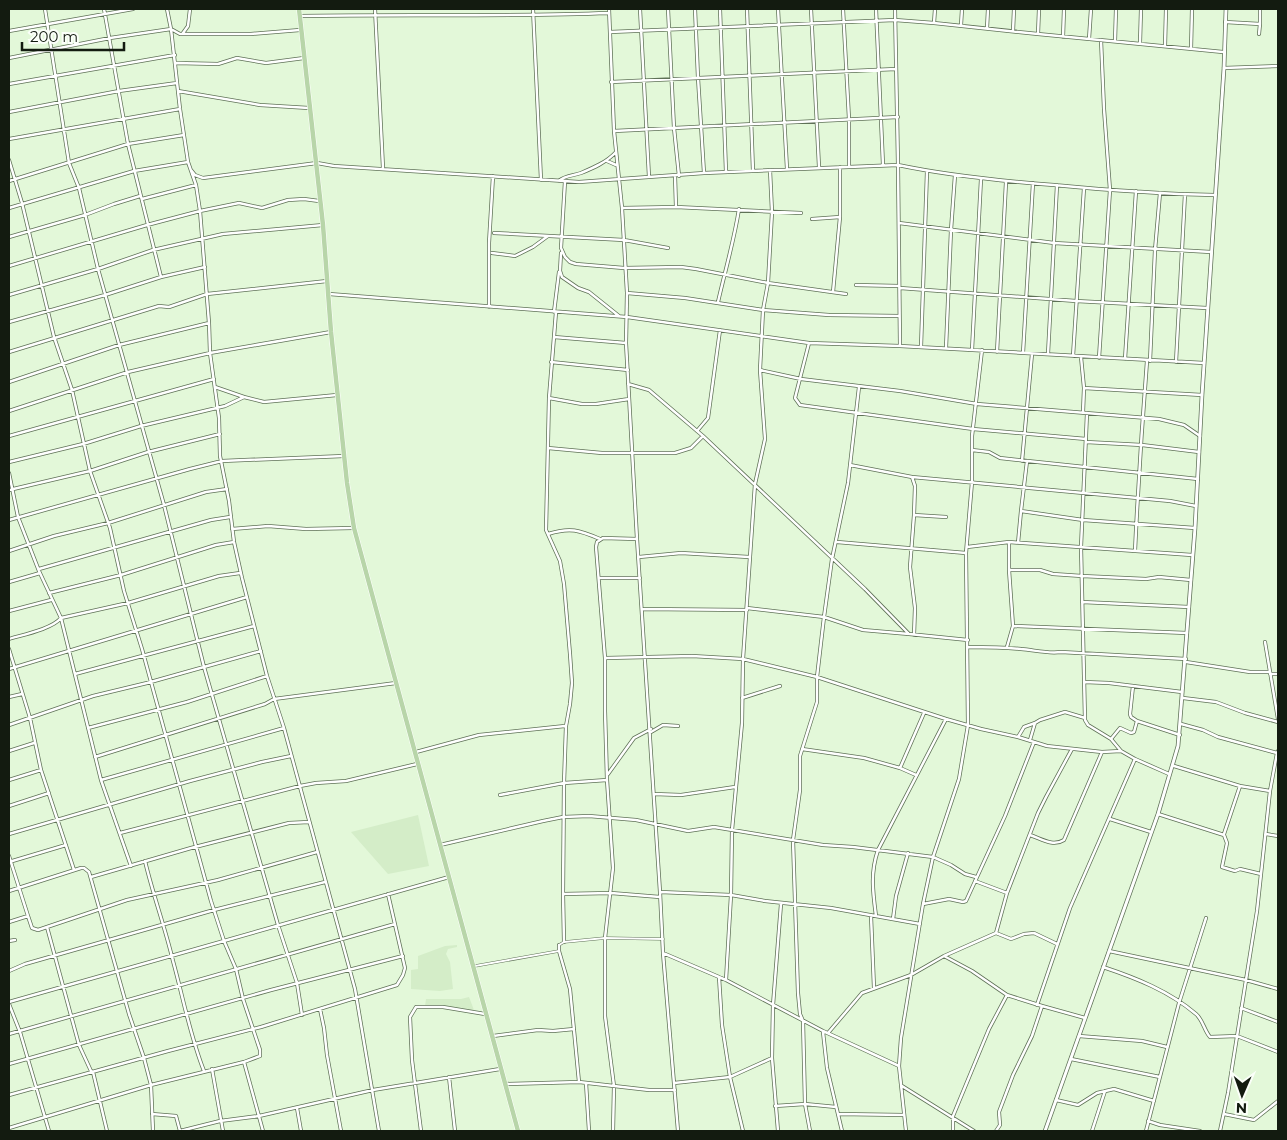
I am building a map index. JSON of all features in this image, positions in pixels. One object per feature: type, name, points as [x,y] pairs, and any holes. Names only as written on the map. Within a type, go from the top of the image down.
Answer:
[{"type":"main road","points":[[299,9],[321,201],[331,332],[344,456],[354,528],[518,1131]]},
{"type":"street","points":[[45,9],[69,163],[79,188],[118,345],[128,372],[148,452],[164,505],[211,694],[227,743],[278,925],[297,983],[302,1015]]},
{"type":"street","points":[[104,9],[128,144],[161,277]]},
{"type":"street","points":[[9,31],[133,9]]},
{"type":"street","points":[[167,9],[176,63],[176,83],[188,162],[196,185],[200,211],[201,240],[210,323],[210,353],[218,408],[222,461],[234,542],[267,676],[284,728],[357,998],[379,1131]]},
{"type":"street","points":[[183,34],[188,26],[190,9]]},
{"type":"street","points":[[375,9],[383,168]]},
{"type":"street","points":[[533,9],[541,180]]},
{"type":"street","points":[[609,9],[616,165],[622,208],[624,268],[627,293],[626,343],[638,557],[651,730],[663,953],[678,1131]]},
{"type":"street","points":[[640,9],[649,177]]},
{"type":"street","points":[[668,9],[674,128],[679,176]]},
{"type":"street","points":[[695,9],[704,173]]},
{"type":"street","points":[[720,9],[726,172]]},
{"type":"street","points":[[747,9],[753,171]]},
{"type":"street","points":[[778,9],[787,169]]},
{"type":"street","points":[[811,9],[819,167]]},
{"type":"street","points":[[843,9],[849,119],[849,166]]},
{"type":"street","points":[[876,9],[883,165]]},
{"type":"street","points":[[895,9],[900,346]]},
{"type":"street","points":[[934,22],[935,9]]},
{"type":"street","points":[[961,26],[962,9]]},
{"type":"street","points":[[987,28],[988,9]]},
{"type":"street","points":[[1013,31],[1014,9]]},
{"type":"street","points":[[1038,34],[1039,9]]},
{"type":"street","points":[[1063,37],[1064,9]]},
{"type":"street","points":[[1089,39],[1091,9]]},
{"type":"street","points":[[1115,41],[1116,9]]},
{"type":"street","points":[[1140,43],[1141,9]]},
{"type":"street","points":[[1165,46],[1166,9]]},
{"type":"street","points":[[1191,49],[1192,9]]},
{"type":"street","points":[[1045,1131],[1158,814],[1174,766],[1180,735],[1190,608],[1214,195],[1224,68],[1223,52],[1226,9]]},
{"type":"street","points":[[1260,9],[1260,34]]},
{"type":"street","points":[[300,16],[534,16],[609,13]]},
{"type":"street","points":[[610,32],[721,28],[811,22],[895,20],[934,22],[1063,37],[1223,52]]},
{"type":"street","points":[[1225,22],[1260,24]]},
{"type":"street","points":[[9,58],[110,38],[171,29],[183,34],[251,34],[302,30]]},
{"type":"street","points":[[1099,358],[1110,190],[1101,40]]},
{"type":"street","points":[[9,84],[174,54]]},
{"type":"street","points":[[176,63],[218,64],[237,58],[266,63],[304,58]]},
{"type":"street","points":[[1224,68],[1278,66]]},
{"type":"street","points":[[611,82],[896,69]]},
{"type":"street","points":[[9,112],[119,91],[176,83]]},
{"type":"street","points":[[178,91],[260,105],[309,108]]},
{"type":"street","points":[[9,139],[180,109]]},
{"type":"street","points":[[614,131],[725,124],[898,117]]},
{"type":"street","points":[[9,181],[128,144],[184,135]]},
{"type":"street","points":[[559,181],[563,177],[582,173],[606,161],[616,152]]},
{"type":"street","points":[[9,160],[36,258],[54,337],[72,390],[90,471],[108,523],[128,603],[198,846],[214,910],[236,969],[260,1054],[244,1062],[151,1085],[9,1128]]},
{"type":"street","points":[[606,161],[616,165]]},
{"type":"street","points":[[9,208],[134,171],[188,162]]},
{"type":"street","points":[[189,167],[195,175],[203,178],[317,163],[334,166],[579,182],[704,173],[898,165],[1006,182],[1214,195]]},
{"type":"street","points":[[833,292],[840,217],[840,167]]},
{"type":"street","points":[[726,980],[732,895],[732,830],[742,723],[743,659],[749,557],[755,484],[766,432],[761,396],[760,370],[772,212],[770,170]]},
{"type":"street","points":[[921,347],[927,171]]},
{"type":"street","points":[[946,348],[955,175]]},
{"type":"street","points":[[489,307],[489,242],[493,176]]},
{"type":"street","points":[[675,176],[676,207]]},
{"type":"street","points":[[972,350],[981,179]]},
{"type":"street","points":[[564,942],[564,784],[566,726],[572,683],[564,584],[560,562],[546,530],[548,398],[560,271],[560,237],[565,182]]},
{"type":"street","points":[[997,352],[1006,182]]},
{"type":"street","points":[[1023,353],[1033,183]]},
{"type":"street","points":[[9,237],[86,216],[114,204],[196,185]]},
{"type":"street","points":[[1048,354],[1057,185]]},
{"type":"street","points":[[1073,356],[1084,188]]},
{"type":"street","points":[[1125,359],[1136,191]]},
{"type":"street","points":[[1135,551],[1136,498],[1142,445],[1144,392],[1153,305],[1160,193]]},
{"type":"street","points":[[1176,362],[1185,194]]},
{"type":"street","points":[[9,266],[147,224],[238,203],[262,208],[288,200],[304,198],[321,201]]},
{"type":"street","points":[[622,208],[676,207],[801,212]]},
{"type":"street","points":[[718,303],[736,231],[739,209]]},
{"type":"street","points":[[812,219],[840,217]]},
{"type":"street","points":[[899,223],[1054,243],[1211,252]]},
{"type":"street","points":[[9,295],[98,269],[153,250],[223,234],[323,225]]},
{"type":"street","points":[[494,233],[590,237],[624,240],[668,248]]},
{"type":"street","points":[[492,253],[515,256],[533,247],[548,236]]},
{"type":"street","points":[[561,252],[570,262],[576,264],[624,268],[681,267],[768,283],[846,294]]},
{"type":"street","points":[[9,322],[161,277],[205,267]]},
{"type":"street","points":[[560,271],[565,280],[589,292],[619,317]]},
{"type":"street","points":[[9,352],[158,306],[169,307],[207,294],[327,281]]},
{"type":"street","points":[[856,285],[1076,301],[1207,308]]},
{"type":"street","points":[[627,293],[764,310],[830,315],[899,316]]},
{"type":"street","points":[[328,294],[627,317],[809,343],[946,348],[1204,363]]},
{"type":"street","points":[[9,382],[118,345],[210,323]]},
{"type":"street","points":[[697,431],[708,418],[720,330]]},
{"type":"street","points":[[9,411],[128,372],[210,353],[331,332]]},
{"type":"street","points":[[554,337],[626,343]]},
{"type":"street","points":[[809,343],[796,398],[798,404],[856,414],[973,429],[1199,452]]},
{"type":"street","points":[[906,1131],[901,1085],[901,1038],[923,904],[933,857],[959,780],[968,726],[966,553],[972,482],[973,429],[982,350]]},
{"type":"street","points":[[1022,461],[1032,354]]},
{"type":"street","points":[[1081,357],[1086,440],[1081,547],[1085,718],[1088,725],[1111,740],[1121,751],[1170,775]]},
{"type":"street","points":[[552,362],[628,370]]},
{"type":"street","points":[[760,370],[801,379],[900,391],[976,404],[1159,418],[1184,425],[1200,436]]},
{"type":"street","points":[[9,436],[135,399],[214,379]]},
{"type":"street","points":[[628,384],[649,390],[703,436],[909,634]]},
{"type":"street","points":[[215,386],[264,402],[339,394]]},
{"type":"street","points":[[810,1131],[805,1104],[803,1021],[800,1014],[798,993],[793,840],[800,790],[800,756],[817,702],[817,677],[824,617],[832,559],[837,542],[850,465],[859,387]]},
{"type":"street","points":[[1084,388],[1202,395]]},
{"type":"street","points":[[9,462],[83,444],[141,426],[218,408],[232,404],[244,397]]},
{"type":"street","points":[[548,398],[582,404],[630,399]]},
{"type":"street","points":[[10,489],[90,471],[148,452],[220,434]]},
{"type":"street","points":[[548,448],[633,453],[675,453],[691,448],[703,436]]},
{"type":"street","points":[[972,450],[989,452],[998,458],[1198,479]]},
{"type":"street","points":[[9,520],[222,461],[344,456]]},
{"type":"street","points":[[1018,543],[1027,461]]},
{"type":"street","points":[[850,465],[912,476],[1170,501],[1196,506]]},
{"type":"street","points":[[9,473],[10,489],[18,517],[61,618],[101,780],[131,866]]},
{"type":"street","points":[[912,476],[915,486],[910,576],[916,608],[914,635]]},
{"type":"street","points":[[9,551],[54,536],[108,523],[206,492],[227,489]]},
{"type":"street","points":[[1021,511],[1083,520],[1195,528]]},
{"type":"street","points":[[914,515],[946,517]]},
{"type":"street","points":[[9,582],[115,548],[211,520],[231,517]]},
{"type":"street","points":[[232,529],[268,526],[306,529],[354,528]]},
{"type":"street","points":[[548,534],[562,530],[573,530],[582,531],[600,539],[637,538]]},
{"type":"street","points":[[600,539],[596,547],[605,658],[607,780],[613,868],[605,938],[605,1016],[614,1086],[613,1131]]},
{"type":"street","points":[[49,593],[121,575],[234,542]]},
{"type":"street","points":[[837,542],[966,553]]},
{"type":"street","points":[[967,547],[1009,542],[1192,555]]},
{"type":"street","points":[[1007,647],[1013,626],[1009,542]]},
{"type":"street","points":[[638,557],[681,553],[749,557]]},
{"type":"street","points":[[1009,570],[1040,570],[1054,574],[1082,576],[1191,580]]},
{"type":"street","points":[[9,639],[50,626],[61,618],[128,603],[219,576],[240,572]]},
{"type":"street","points":[[600,578],[640,578]]},
{"type":"street","points":[[9,669],[247,597]]},
{"type":"street","points":[[9,611],[52,600]]},
{"type":"street","points":[[1082,602],[1190,608]]},
{"type":"street","points":[[642,609],[747,609],[824,617],[863,630],[968,640]]},
{"type":"street","points":[[75,674],[255,626]]},
{"type":"street","points":[[1013,626],[1188,633]]},
{"type":"street","points":[[1183,698],[1216,702],[1245,713],[1278,721],[1276,699],[1265,642]]},
{"type":"street","points":[[967,646],[1007,647],[1050,653],[1061,652],[1186,661],[1250,672],[1278,674]]},
{"type":"street","points":[[9,649],[30,718],[41,770],[74,870]]},
{"type":"street","points":[[9,725],[81,700],[261,651]]},
{"type":"street","points":[[605,658],[692,656],[743,659],[817,677],[924,713],[1054,748],[1102,752],[1121,751]]},
{"type":"street","points":[[88,728],[158,710],[267,676]]},
{"type":"street","points":[[1084,682],[1183,692]]},
{"type":"street","points":[[95,757],[265,704],[274,699],[396,683]]},
{"type":"street","points":[[742,698],[780,686]]},
{"type":"street","points":[[1132,686],[1131,717],[1137,721],[1180,735]]},
{"type":"street","points":[[9,697],[22,693]]},
{"type":"street","points":[[1018,737],[1024,727],[1061,712],[1069,712],[1085,718]]},
{"type":"street","points":[[900,768],[924,713]]},
{"type":"street","points":[[876,916],[872,871],[878,850],[946,719]]},
{"type":"street","points":[[1111,740],[1120,728],[1134,732],[1137,721]]},
{"type":"street","points":[[1030,740],[1035,723]]},
{"type":"street","points":[[1181,724],[1203,730],[1218,737],[1277,752],[1270,791],[1258,911],[1220,1131]]},
{"type":"street","points":[[607,775],[634,738],[663,725],[678,726]]},
{"type":"street","points":[[414,752],[479,735],[566,726]]},
{"type":"street","points":[[101,780],[284,728]]},
{"type":"street","points":[[923,904],[949,899],[965,902],[1005,816],[1034,742]]},
{"type":"street","points":[[9,751],[34,743]]},
{"type":"street","points":[[802,749],[864,758],[900,768],[916,775]]},
{"type":"street","points":[[996,933],[1007,893],[1046,796],[1072,749]]},
{"type":"street","points":[[1030,835],[1056,844],[1064,840],[1102,752]]},
{"type":"street","points":[[9,834],[180,784],[291,756]]},
{"type":"street","points":[[1038,1005],[1070,908],[1135,759]]},
{"type":"street","points":[[120,833],[300,786],[346,781],[418,764]]},
{"type":"street","points":[[1174,766],[1240,786],[1270,791]]},
{"type":"street","points":[[9,780],[41,770]]},
{"type":"street","points":[[500,795],[564,784],[607,780]]},
{"type":"street","points":[[1240,786],[1224,835],[1227,843],[1222,867],[1235,871],[1240,869],[1261,874]]},
{"type":"street","points":[[654,794],[681,795],[735,787]]},
{"type":"street","points":[[9,806],[49,794]]},
{"type":"street","points":[[1158,814],[1224,835]]},
{"type":"street","points":[[440,845],[564,817],[589,816],[655,823],[688,831],[714,827],[823,845],[933,857],[951,864],[965,874],[1007,893]]},
{"type":"street","points":[[1110,819],[1151,832]]},
{"type":"street","points":[[91,877],[198,846],[289,823],[309,822]]},
{"type":"street","points":[[1266,834],[1278,836]]},
{"type":"street","points":[[10,862],[66,845]]},
{"type":"street","points":[[9,856],[31,926],[34,930],[153,894],[206,881],[218,880],[317,852]]},
{"type":"street","points":[[893,920],[898,888],[908,853]]},
{"type":"street","points":[[145,861],[204,1072]]},
{"type":"street","points":[[9,891],[74,870],[84,868],[89,872],[151,1085],[153,1131]]},
{"type":"street","points":[[49,1131],[20,1032],[9,1003],[449,877]]},
{"type":"street","points":[[9,971],[214,910],[325,882]]},
{"type":"street","points":[[660,892],[732,895],[920,924]]},
{"type":"street","points":[[563,894],[611,893],[660,897]]},
{"type":"street","points":[[9,1095],[195,1043],[253,1029],[397,985],[405,972],[388,894]]},
{"type":"street","points":[[778,1131],[772,1058],[773,1005],[781,903]]},
{"type":"street","points":[[9,922],[28,916]]},
{"type":"street","points":[[871,916],[874,988]]},
{"type":"street","points":[[1146,1131],[1179,1003],[1206,918]]},
{"type":"street","points":[[9,1034],[395,924]]},
{"type":"street","points":[[47,927],[79,1045],[93,1072],[107,1131]]},
{"type":"street","points":[[828,1033],[862,993],[911,976],[944,956],[996,933],[1011,939],[1024,934],[1034,933],[1057,944]]},
{"type":"street","points":[[579,1082],[570,989],[559,945],[564,942],[605,938],[663,939]]},
{"type":"street","points":[[9,941],[15,940]]},
{"type":"street","points":[[473,966],[559,951]]},
{"type":"street","points":[[1109,951],[1246,980],[1278,989]]},
{"type":"street","points":[[663,953],[719,976],[823,1031],[900,1066]]},
{"type":"street","points":[[9,1064],[297,983],[403,956]]},
{"type":"street","points":[[944,956],[972,971],[1007,994],[1085,1018]]},
{"type":"street","points":[[1103,967],[1156,987],[1199,1017],[1210,1036],[1237,1036],[1278,1052]]},
{"type":"street","points":[[719,976],[722,1025],[730,1077],[743,1131]]},
{"type":"street","points":[[953,1131],[953,1116],[989,1029],[1007,994]]},
{"type":"street","points":[[996,1131],[1000,1125],[999,1112],[1013,1075],[1032,1036],[1042,1006]]},
{"type":"street","points":[[421,1131],[412,1060],[410,1017],[416,1007],[443,1008],[487,1015]]},
{"type":"street","points":[[1241,1008],[1278,1022]]},
{"type":"street","points":[[320,1009],[341,1131]]},
{"type":"street","points":[[491,1037],[538,1030],[553,1031],[574,1028]]},
{"type":"street","points":[[823,1031],[827,1068],[842,1131]]},
{"type":"street","points":[[1079,1036],[1142,1041],[1167,1047]]},
{"type":"street","points":[[674,1083],[730,1077],[772,1058]]},
{"type":"street","points":[[1071,1059],[1160,1077]]},
{"type":"street","points":[[244,1062],[263,1131]]},
{"type":"street","points":[[152,1114],[176,1116],[180,1131],[220,1121],[259,1116],[297,1108],[373,1090],[501,1069]]},
{"type":"street","points":[[212,1070],[222,1131]]},
{"type":"street","points":[[449,1077],[455,1131]]},
{"type":"street","points":[[505,1084],[579,1082],[649,1090],[675,1090]]},
{"type":"street","points":[[586,1083],[589,1131]]},
{"type":"street","points":[[901,1085],[974,1131]]},
{"type":"street","points":[[1056,1100],[1078,1105],[1097,1093],[1114,1089],[1154,1101]]},
{"type":"street","points":[[1092,1131],[1105,1091]]},
{"type":"street","points":[[1224,1114],[1254,1120],[1278,1102]]},
{"type":"street","points":[[775,1106],[805,1104],[836,1107]]},
{"type":"street","points":[[297,1108],[301,1131]]},
{"type":"street","points":[[838,1114],[904,1115]]},
{"type":"street","points":[[1148,1121],[1160,1125],[1200,1131]]},
{"type":"street","points":[[198,1127],[199,1131]]},
{"type":"shaded area","points":[[418,815],[429,866],[388,874],[351,832]]},
{"type":"shaded area","points":[[457,945],[457,947],[448,949],[446,954],[450,962],[453,989],[440,991],[411,989],[411,970],[418,969],[418,956],[445,946]]},
{"type":"shaded area","points":[[469,997],[474,1010],[425,1006],[426,999],[461,999]]}]
